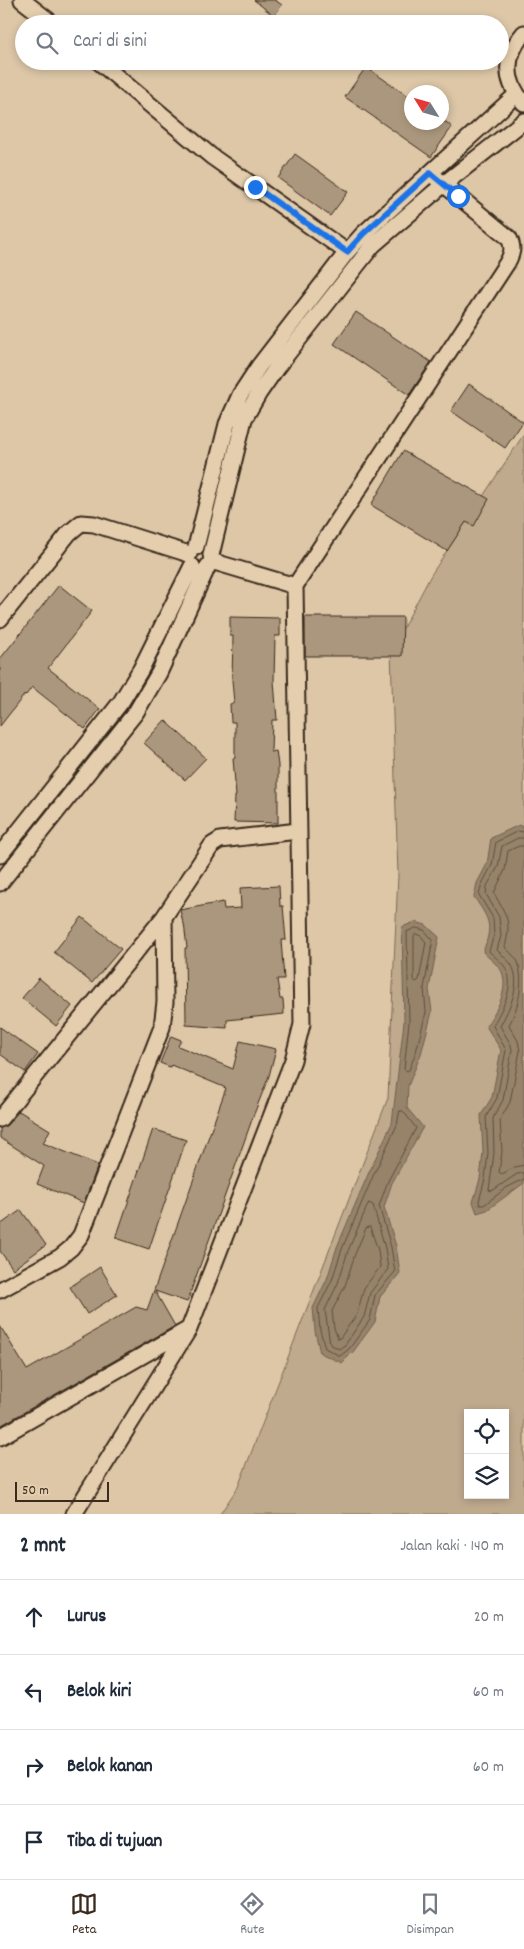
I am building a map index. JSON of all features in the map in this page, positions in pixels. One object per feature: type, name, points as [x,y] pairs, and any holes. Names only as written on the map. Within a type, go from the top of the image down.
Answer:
[{"type":"street","points":[[22,0],[41,15]]},
{"type":"street","points":[[19,859],[3,852],[121,702],[141,670],[192,556],[227,424],[240,395],[259,366],[363,234],[430,173],[520,99],[510,81],[509,64],[514,47],[524,33]]},
{"type":"street","points":[[109,70],[211,156],[347,252]]},
{"type":"street","points":[[0,883],[136,712],[160,673],[210,561],[244,419],[258,393],[373,245],[444,184],[524,121]]},
{"type":"street","points":[[74,1514],[188,1329],[293,1060],[302,1024],[294,586],[513,252],[509,238],[430,173]]},
{"type":"street","points":[[0,619],[69,533],[81,523],[94,524],[192,556],[202,569],[210,561]]},
{"type":"street","points":[[192,556],[204,547],[210,561]]},
{"type":"street","points":[[210,561],[294,586]]},
{"type":"street","points":[[0,1119],[164,917],[212,845],[220,840],[298,831]]},
{"type":"street","points":[[0,1290],[60,1257],[72,1248],[81,1236],[162,1027],[165,1002],[164,917]]},
{"type":"street","points":[[0,1437],[188,1329]]},
{"type":"shaded area","points":[[524,434],[524,1514],[220,1514],[238,1487],[388,1098],[398,875],[391,651],[431,575]]},
{"type":"water","points":[[519,825],[524,828],[524,1183],[487,1210],[477,1213],[473,1202],[480,1179],[483,1152],[481,1115],[492,1097],[501,1050],[486,1026],[503,993],[504,979],[501,969],[483,952],[489,929],[487,918],[474,897],[477,883],[487,864],[491,838]]},
{"type":"water","points":[[415,922],[426,925],[439,937],[429,989],[432,1012],[421,1054],[408,1086],[407,1108],[423,1127],[392,1183],[384,1207],[396,1246],[400,1273],[380,1297],[375,1322],[353,1352],[342,1363],[320,1353],[315,1331],[313,1308],[327,1279],[337,1247],[369,1172],[392,1123],[404,1022],[402,927]]},
{"type":"building","points":[[254,0],[275,0],[282,5],[273,15]]},
{"type":"building","points":[[364,70],[370,70],[404,93],[404,130],[449,130],[449,124],[452,127],[431,157],[345,97]]},
{"type":"building","points":[[295,154],[348,192],[330,216],[278,178]]},
{"type":"building","points":[[356,312],[431,362],[409,395],[334,344]]},
{"type":"building","points":[[469,384],[523,422],[505,448],[451,411]]},
{"type":"building","points":[[403,451],[489,499],[474,526],[466,522],[447,551],[371,505]]},
{"type":"building","points":[[59,585],[92,611],[48,668],[100,709],[85,729],[32,687],[0,726],[0,659]]},
{"type":"building","points":[[230,617],[280,618],[280,636],[275,636],[274,681],[277,720],[272,720],[271,752],[276,751],[278,765],[278,823],[234,822],[236,796],[233,758],[235,757],[235,722],[231,722],[230,704],[234,703],[232,680],[233,636],[230,636]]},
{"type":"building","points":[[305,617],[403,617],[402,656],[305,656]]},
{"type":"building","points":[[165,720],[206,758],[185,780],[144,743]]},
{"type":"building","points":[[279,886],[280,906],[283,906],[286,940],[281,940],[284,979],[277,979],[280,999],[283,999],[284,1014],[227,1020],[227,1028],[186,1025],[185,948],[187,948],[184,923],[180,910],[223,902],[224,909],[241,908],[240,888]]},
{"type":"building","points":[[82,917],[121,949],[92,983],[54,952]]},
{"type":"building","points":[[39,978],[72,1006],[56,1026],[22,998]]},
{"type":"building","points":[[0,1027],[38,1054],[25,1072],[0,1054]]},
{"type":"building","points":[[171,1036],[181,1040],[178,1046],[233,1069],[240,1041],[276,1049],[269,1076],[187,1302],[155,1291],[175,1326],[0,1426],[0,1326],[27,1370],[136,1307],[147,1310],[226,1088],[171,1065],[170,1067],[160,1063]]},
{"type":"building","points":[[19,1111],[50,1130],[43,1143],[98,1165],[84,1203],[37,1184],[44,1166],[0,1138],[0,1128],[7,1125]]},
{"type":"building","points":[[153,1129],[186,1140],[149,1249],[116,1238]]},
{"type":"building","points":[[21,1210],[46,1245],[13,1269],[0,1251],[0,1225]]},
{"type":"building","points":[[100,1267],[117,1295],[87,1314],[70,1287]]},
{"type":"route","points":[[255,187],[347,252],[363,234],[430,173],[458,196]]}]
